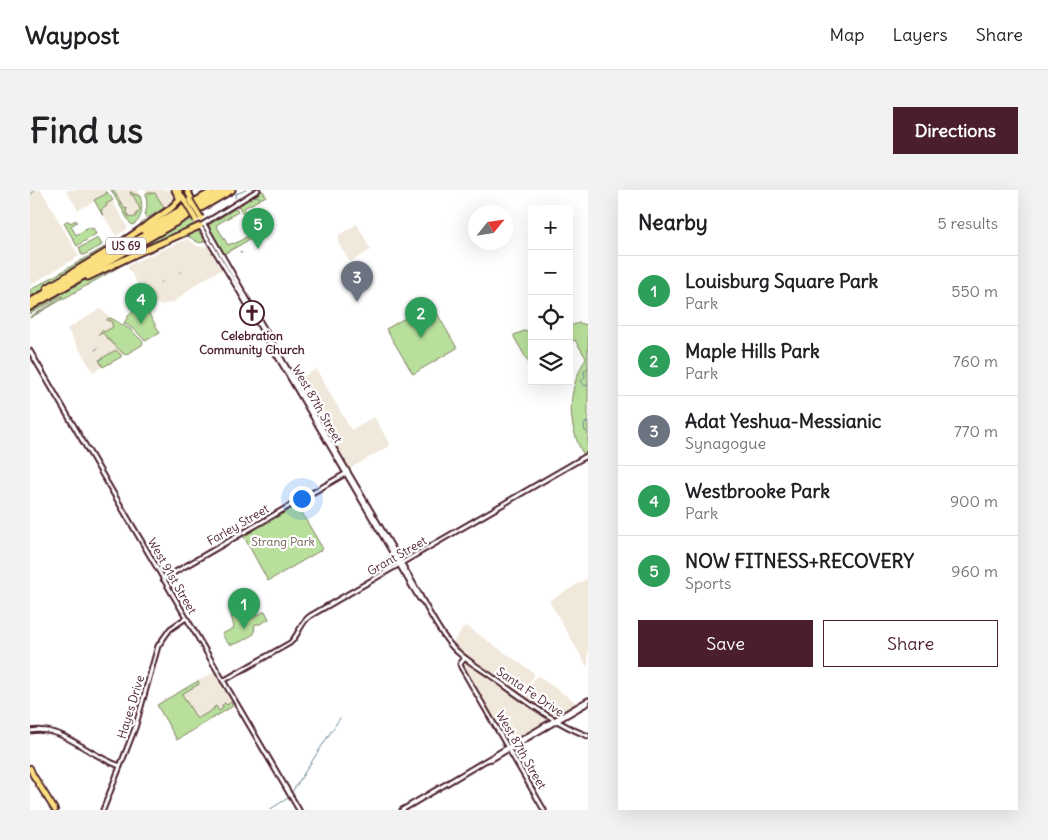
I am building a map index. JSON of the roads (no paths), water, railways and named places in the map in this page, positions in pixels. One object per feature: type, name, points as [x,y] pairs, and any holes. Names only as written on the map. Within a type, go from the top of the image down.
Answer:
[{"type":"highway","points":[[118,245],[177,203],[179,198],[177,190]]},
{"type":"highway","points":[[186,190],[192,198],[188,202]]},
{"type":"highway","points":[[30,300],[118,245],[212,190]]},
{"type":"highway","name":"US 69","points":[[30,300],[223,190]]},
{"type":"highway","name":"US 69","points":[[30,307],[232,191]]},
{"type":"highway","points":[[68,285],[70,286],[202,225]]},
{"type":"main road","name":"West 87th Street","points":[[177,190],[188,202],[202,225]]},
{"type":"main road","points":[[30,768],[31,774],[45,800],[53,810]]},
{"type":"street","points":[[202,225],[258,190]]},
{"type":"street","name":"West 87th Street","points":[[202,225],[211,246],[401,564],[419,598],[447,640],[465,658],[460,664],[544,810]]},
{"type":"street","name":"West 87th Street","points":[[202,225],[224,258],[347,473]]},
{"type":"street","points":[[211,246],[221,258],[224,258]]},
{"type":"street","name":"West 91st Street","points":[[30,351],[299,810]]},
{"type":"street","name":"Grant Street","points":[[223,681],[290,643],[307,618],[588,456]]},
{"type":"street","name":"Farley Street","points":[[164,579],[347,473]]},
{"type":"street","name":"Hayes Drive","points":[[102,810],[135,728],[158,646],[170,629],[186,618]]},
{"type":"street","name":"Santa Fe Drive","points":[[465,658],[556,720],[588,736]]},
{"type":"street","points":[[402,810],[588,702]]},
{"type":"street","points":[[30,731],[47,730],[59,733],[100,757],[120,766]]},
{"type":"waterway","points":[[30,195],[36,190]]},
{"type":"waterway","points":[[236,194],[246,190]]},
{"type":"waterway","points":[[235,198],[237,193]]},
{"type":"waterway","points":[[255,196],[260,198]]},
{"type":"waterway","points":[[588,368],[584,371],[585,377],[581,381],[585,386],[588,385]]},
{"type":"waterway","points":[[588,423],[586,422],[584,426],[585,431],[588,433]]},
{"type":"waterway","points":[[292,792],[340,718]]},
{"type":"waterway","points":[[269,810],[288,798]]},
{"type":"place","name":"NOW FITNESS+RECOVERY","points":[[258,249]]},
{"type":"place","name":"Adat Yeshua-Messianic","points":[[357,302]]},
{"type":"place","name":"Celebration Community Church","points":[[252,313]]},
{"type":"place","name":"Westbrooke Park","points":[[141,324]]},
{"type":"place","name":"Maple Hills Park","points":[[421,338]]},
{"type":"place","name":"Louisburg Square Park","points":[[244,629]]},
{"type":"park label","name":"Strang Park","points":[[283,542]]}]
